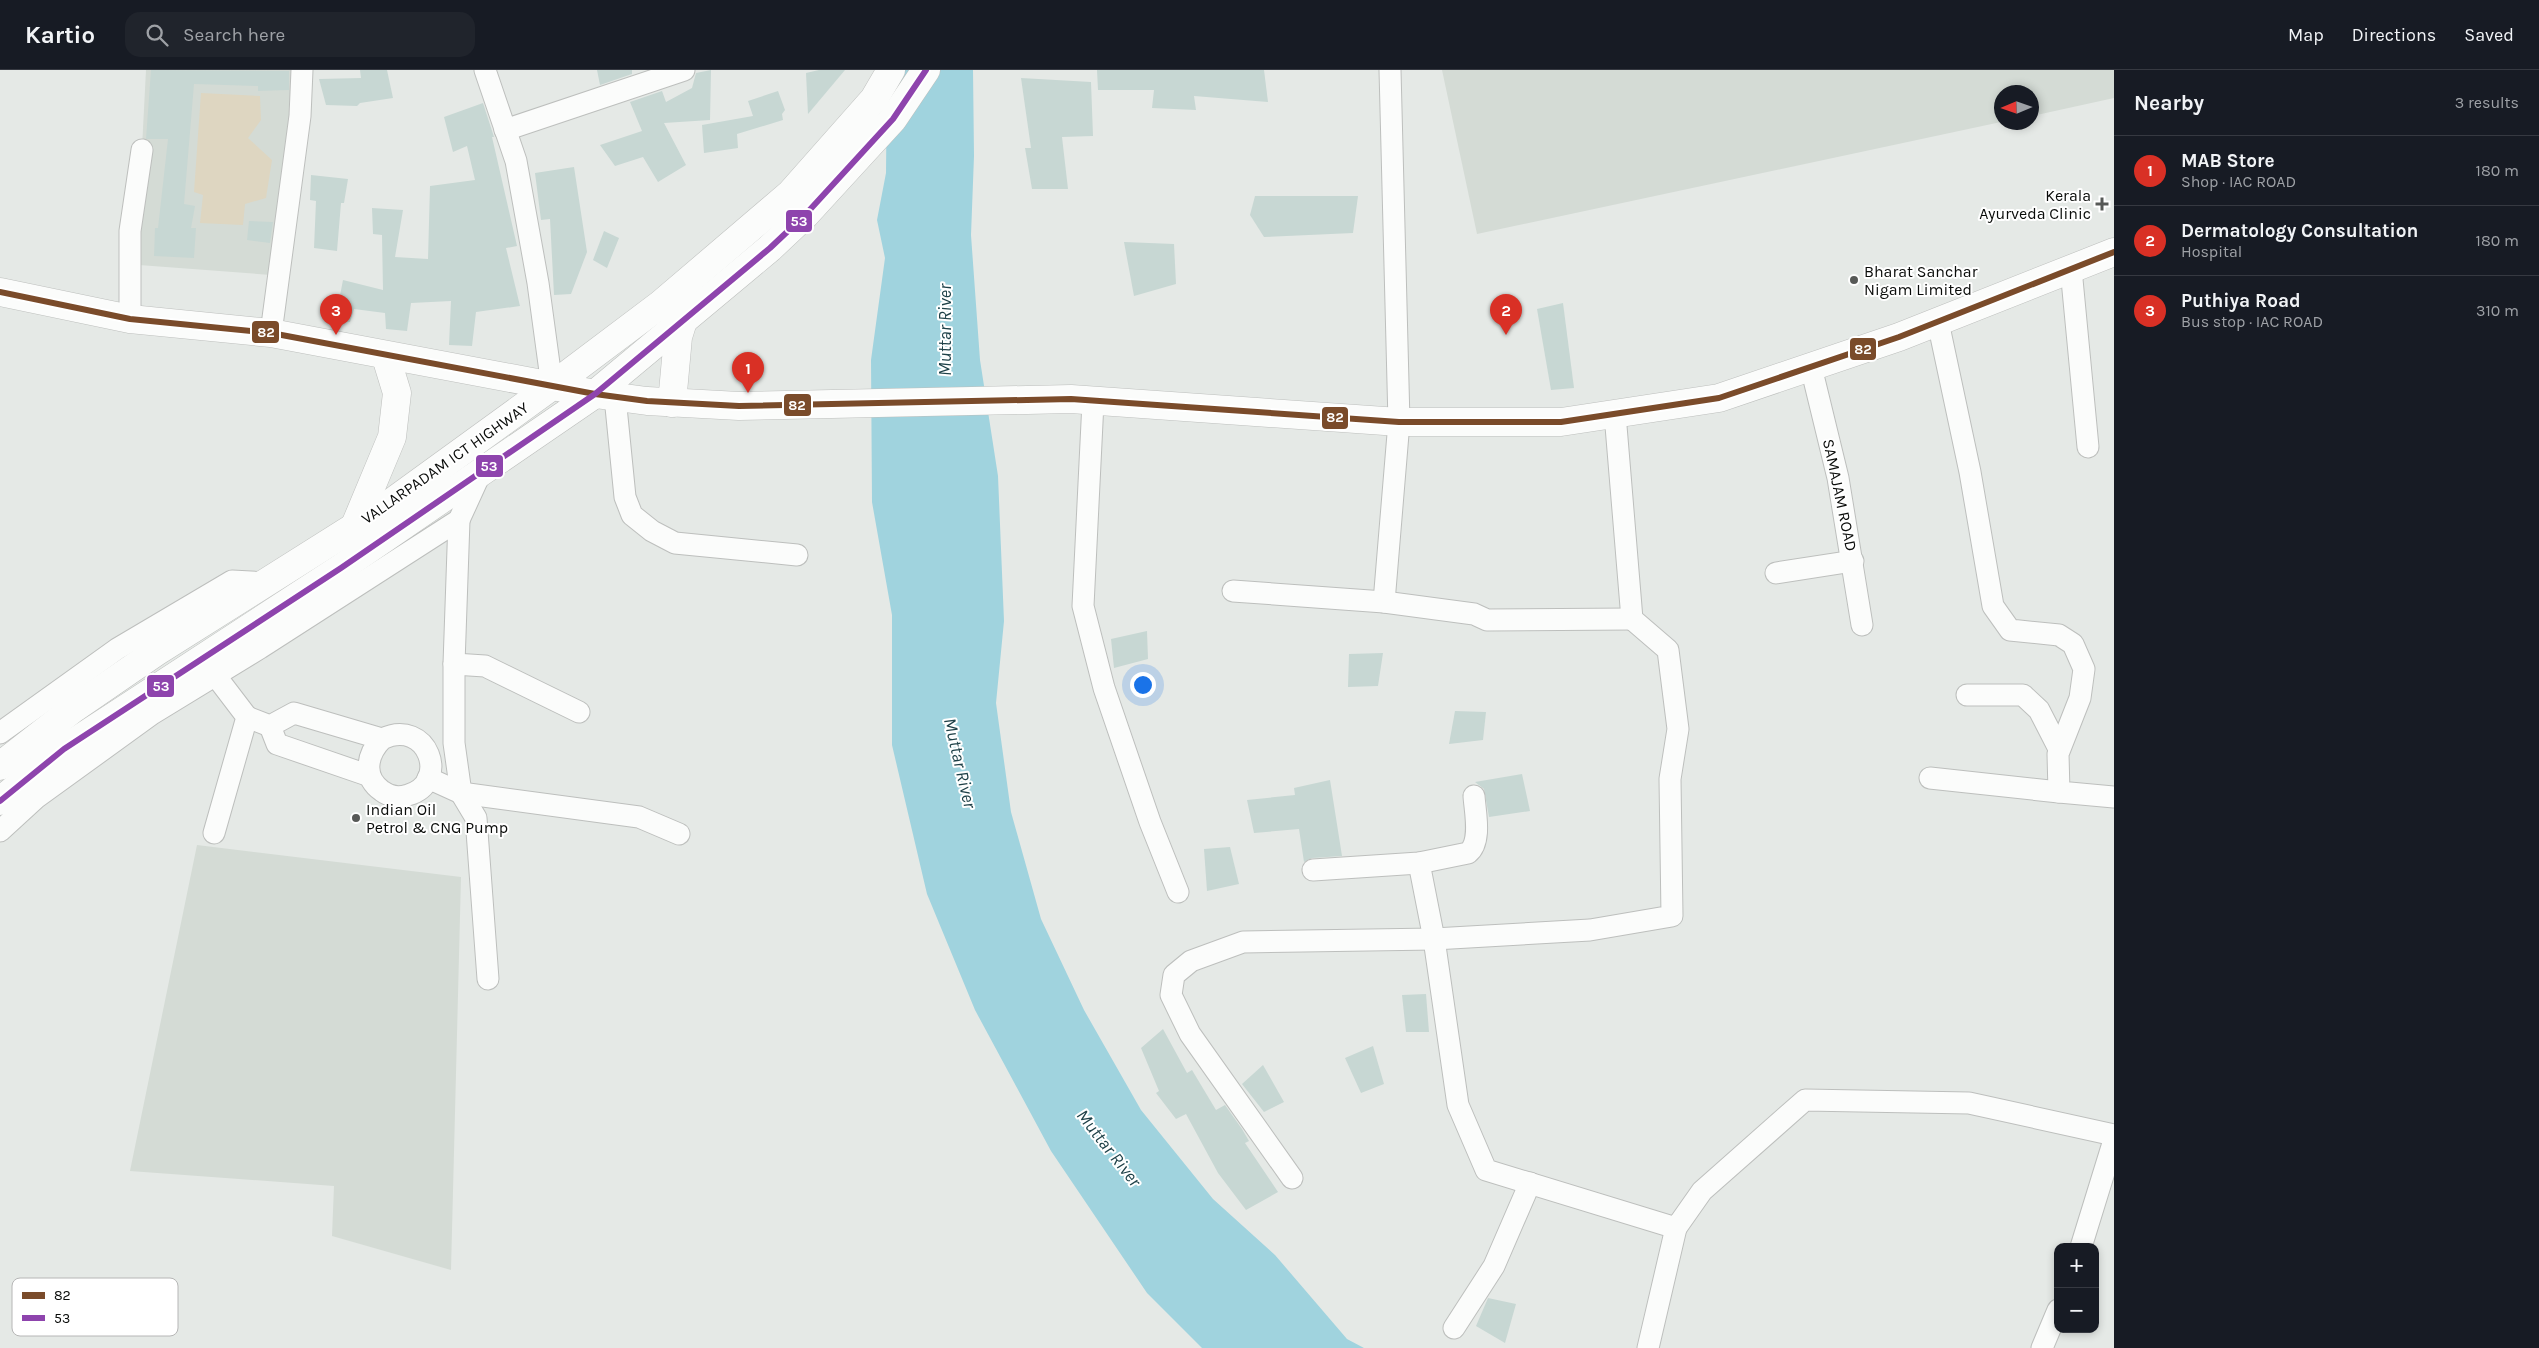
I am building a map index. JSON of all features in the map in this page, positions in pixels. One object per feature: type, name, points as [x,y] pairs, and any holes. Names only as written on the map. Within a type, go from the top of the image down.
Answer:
[{"type":"main road","name":"VALLARPADAM ICT HIGHWAY","points":[[0,801],[64,749],[341,568],[481,472],[605,395],[683,320],[770,248],[797,204],[874,99],[891,70]]},
{"type":"main road","name":"VALLARPADAM ICT HIGHWAY","points":[[0,766],[81,704],[156,652],[354,528],[552,386],[797,204],[893,119],[926,70]]},
{"type":"main road","points":[[0,292],[130,319],[271,333],[386,357],[552,386],[605,395],[672,402],[739,406],[1082,401],[1399,422],[1561,422],[1719,398],[1938,322],[2114,252]]},
{"type":"main road","points":[[672,402],[675,365],[683,320]]},
{"type":"main road","points":[[354,528],[392,436],[397,393],[386,357]]},
{"type":"street","points":[[271,333],[300,116],[302,70]]},
{"type":"street","points":[[485,70],[516,161],[530,236],[552,386]]},
{"type":"street","points":[[1384,602],[1399,422],[1390,70]]},
{"type":"street","points":[[505,130],[674,72]]},
{"type":"street","points":[[130,319],[130,231],[142,150]]},
{"type":"street","points":[[2072,269],[2088,447]]},
{"type":"street","points":[[1938,322],[1970,472],[1992,606],[2010,630],[2059,635],[2073,644],[2084,669],[2080,698],[2059,749],[2059,792]]},
{"type":"street","name":"SAMAJAM ROAD","points":[[1811,367],[1838,478],[1862,625]]},
{"type":"street","points":[[605,395],[625,497],[632,515],[652,531],[675,543],[797,555]]},
{"type":"street","points":[[1082,401],[1083,606],[1104,688],[1150,822],[1178,892]]},
{"type":"street","points":[[1614,414],[1632,618]]},
{"type":"street","points":[[481,472],[459,520],[454,664],[454,743],[461,794],[476,818],[488,979]]},
{"type":"street","points":[[0,831],[36,798],[152,714],[459,520]]},
{"type":"street","points":[[1776,573],[1853,561]]},
{"type":"street","points":[[0,733],[117,649],[232,581],[268,583]]},
{"type":"street","points":[[1233,591],[1384,602],[1474,614],[1487,620],[1632,618],[1668,650],[1678,729],[1670,779],[1672,916],[1590,930],[1434,939],[1243,942],[1190,961],[1174,975],[1171,995],[1190,1034],[1292,1178]]},
{"type":"street","points":[[454,664],[485,666],[579,712]]},
{"type":"street","points":[[215,675],[247,718],[270,726],[294,713],[382,739]]},
{"type":"street","points":[[1967,694],[2024,695],[2039,710],[2059,749]]},
{"type":"street","points":[[214,832],[247,718]]},
{"type":"street","points":[[270,726],[277,744],[370,776]]},
{"type":"street","points":[[392,734],[402,734],[420,741],[430,758],[428,778],[414,794],[404,797],[383,792],[370,776],[368,765],[370,755],[382,739],[392,734]]},
{"type":"street","points":[[428,778],[461,794],[639,817],[679,834]]},
{"type":"street","points":[[1930,778],[2114,797]]},
{"type":"street","points":[[1313,870],[1419,862],[1458,856],[1472,849],[1476,839],[1474,796]]},
{"type":"street","points":[[1419,862],[1434,939],[1458,1104],[1486,1170],[1676,1228]]},
{"type":"street","points":[[1648,1348],[1676,1228],[1702,1191],[1805,1100],[1969,1103],[2114,1134]]},
{"type":"street","points":[[2082,1243],[2114,1140]]},
{"type":"street","points":[[1454,1328],[1494,1266],[1530,1183]]},
{"type":"street","points":[[2042,1348],[2054,1320]]},
{"type":"shaded area","points":[[146,70],[296,70],[271,275],[139,265],[139,207]]},
{"type":"shaded area","points":[[1442,70],[2114,70],[2114,98],[2039,114],[2039,85],[1994,85],[1994,123],[1477,234]]},
{"type":"shaded area","points":[[201,93],[260,96],[261,120],[248,138],[272,160],[266,198],[245,204],[243,225],[200,223],[203,195],[194,192]]},
{"type":"shaded area","points":[[197,845],[461,877],[451,1270],[332,1236],[334,1186],[130,1171]]},
{"type":"water","name":"Muttar River","points":[[887,70],[973,70],[974,156],[971,235],[980,360],[998,476],[1004,621],[996,703],[1011,812],[1041,919],[1084,1010],[1141,1110],[1213,1199],[1275,1255],[1347,1339],[1364,1348],[1202,1348],[1147,1293],[1051,1151],[975,1010],[927,894],[892,745],[892,615],[872,502],[871,360],[885,258],[877,220],[886,173]]},
{"type":"building","points":[[151,70],[289,71],[289,90],[258,91],[258,86],[194,84],[184,204],[195,206],[191,228],[196,228],[194,258],[154,256],[155,228],[158,228],[168,139],[146,139]]},
{"type":"building","points":[[360,70],[387,70],[393,98],[360,103],[357,106],[326,105],[319,79],[361,78]]},
{"type":"building","points":[[597,70],[632,70],[632,74],[600,85]]},
{"type":"building","points":[[711,70],[710,120],[664,123],[686,165],[658,182],[643,157],[615,166],[600,145],[642,131],[630,102],[662,91],[666,102],[692,88],[696,73]]},
{"type":"building","points":[[819,70],[845,70],[808,114],[806,73]]},
{"type":"building","points":[[1097,70],[1264,70],[1268,102],[1194,96],[1196,110],[1152,108],[1154,90],[1098,90]]},
{"type":"building","points":[[1021,78],[1091,82],[1093,136],[1062,137],[1068,189],[1032,189],[1025,148],[1031,148]]},
{"type":"building","points":[[778,91],[785,110],[782,114],[783,120],[737,134],[738,148],[704,153],[702,125],[753,116],[748,101]]},
{"type":"building","points":[[483,103],[494,137],[492,137],[517,246],[506,248],[520,306],[476,312],[472,346],[449,345],[451,301],[411,303],[407,331],[386,329],[385,313],[354,309],[350,322],[335,321],[343,280],[383,290],[382,235],[373,234],[372,208],[403,210],[395,257],[428,259],[430,186],[475,180],[467,146],[453,152],[444,117]]},
{"type":"building","points":[[574,167],[587,252],[571,294],[554,295],[550,219],[541,220],[535,173]]},
{"type":"building","points":[[311,175],[348,179],[344,203],[341,203],[337,251],[314,248],[316,201],[310,200]]},
{"type":"building","points":[[1255,196],[1358,196],[1353,233],[1264,237],[1250,215]]},
{"type":"building","points":[[249,221],[273,222],[270,243],[247,240]]},
{"type":"building","points":[[604,231],[619,238],[607,268],[593,260]]},
{"type":"building","points":[[1124,242],[1174,244],[1176,284],[1134,296]]},
{"type":"building","points":[[1563,303],[1574,388],[1551,390],[1537,309]]},
{"type":"building","points":[[1147,631],[1148,659],[1114,668],[1111,639]]},
{"type":"building","points":[[1383,653],[1378,686],[1348,687],[1349,654]]},
{"type":"building","points":[[1455,711],[1486,712],[1483,740],[1449,744]]},
{"type":"building","points":[[1522,774],[1530,811],[1489,817],[1484,789],[1475,782]]},
{"type":"building","points":[[1330,780],[1342,856],[1312,858],[1304,862],[1299,829],[1254,833],[1247,800],[1295,795],[1294,788]]},
{"type":"building","points":[[1230,847],[1239,884],[1207,891],[1204,849]]},
{"type":"building","points":[[1426,994],[1429,1032],[1406,1032],[1402,995]]},
{"type":"building","points":[[1163,1029],[1187,1073],[1192,1070],[1216,1110],[1225,1105],[1242,1129],[1249,1141],[1245,1143],[1278,1192],[1246,1210],[1218,1173],[1186,1114],[1176,1119],[1156,1093],[1159,1091],[1141,1048]]},
{"type":"building","points":[[1373,1046],[1384,1084],[1361,1093],[1345,1058]]},
{"type":"building","points":[[1263,1065],[1284,1102],[1264,1112],[1242,1084]]},
{"type":"building","points":[[1488,1298],[1516,1304],[1505,1343],[1476,1326]]},
{"type":"transit line","name":"53","points":[[0,801],[64,749],[341,568],[595,394],[770,248],[805,215],[893,119],[926,70]]},
{"type":"transit line","name":"82","points":[[0,292],[130,319],[271,333],[595,394],[647,401],[739,406],[1071,399],[1399,422],[1561,422],[1719,398],[1899,337],[2114,252]]},
{"type":"place","name":"Kerala Ayurveda Clinic","points":[[2102,204]]},
{"type":"place","name":"Bharat Sanchar Nigam Limited","points":[[1854,280]]},
{"type":"place","name":"Puthiya Road","points":[[336,335]]},
{"type":"place","name":"Dermatology Consultation","points":[[1506,335]]},
{"type":"place","name":"MAB Store","points":[[748,393]]},
{"type":"place","name":"Indian Oil Petrol & CNG Pump","points":[[356,818]]}]
